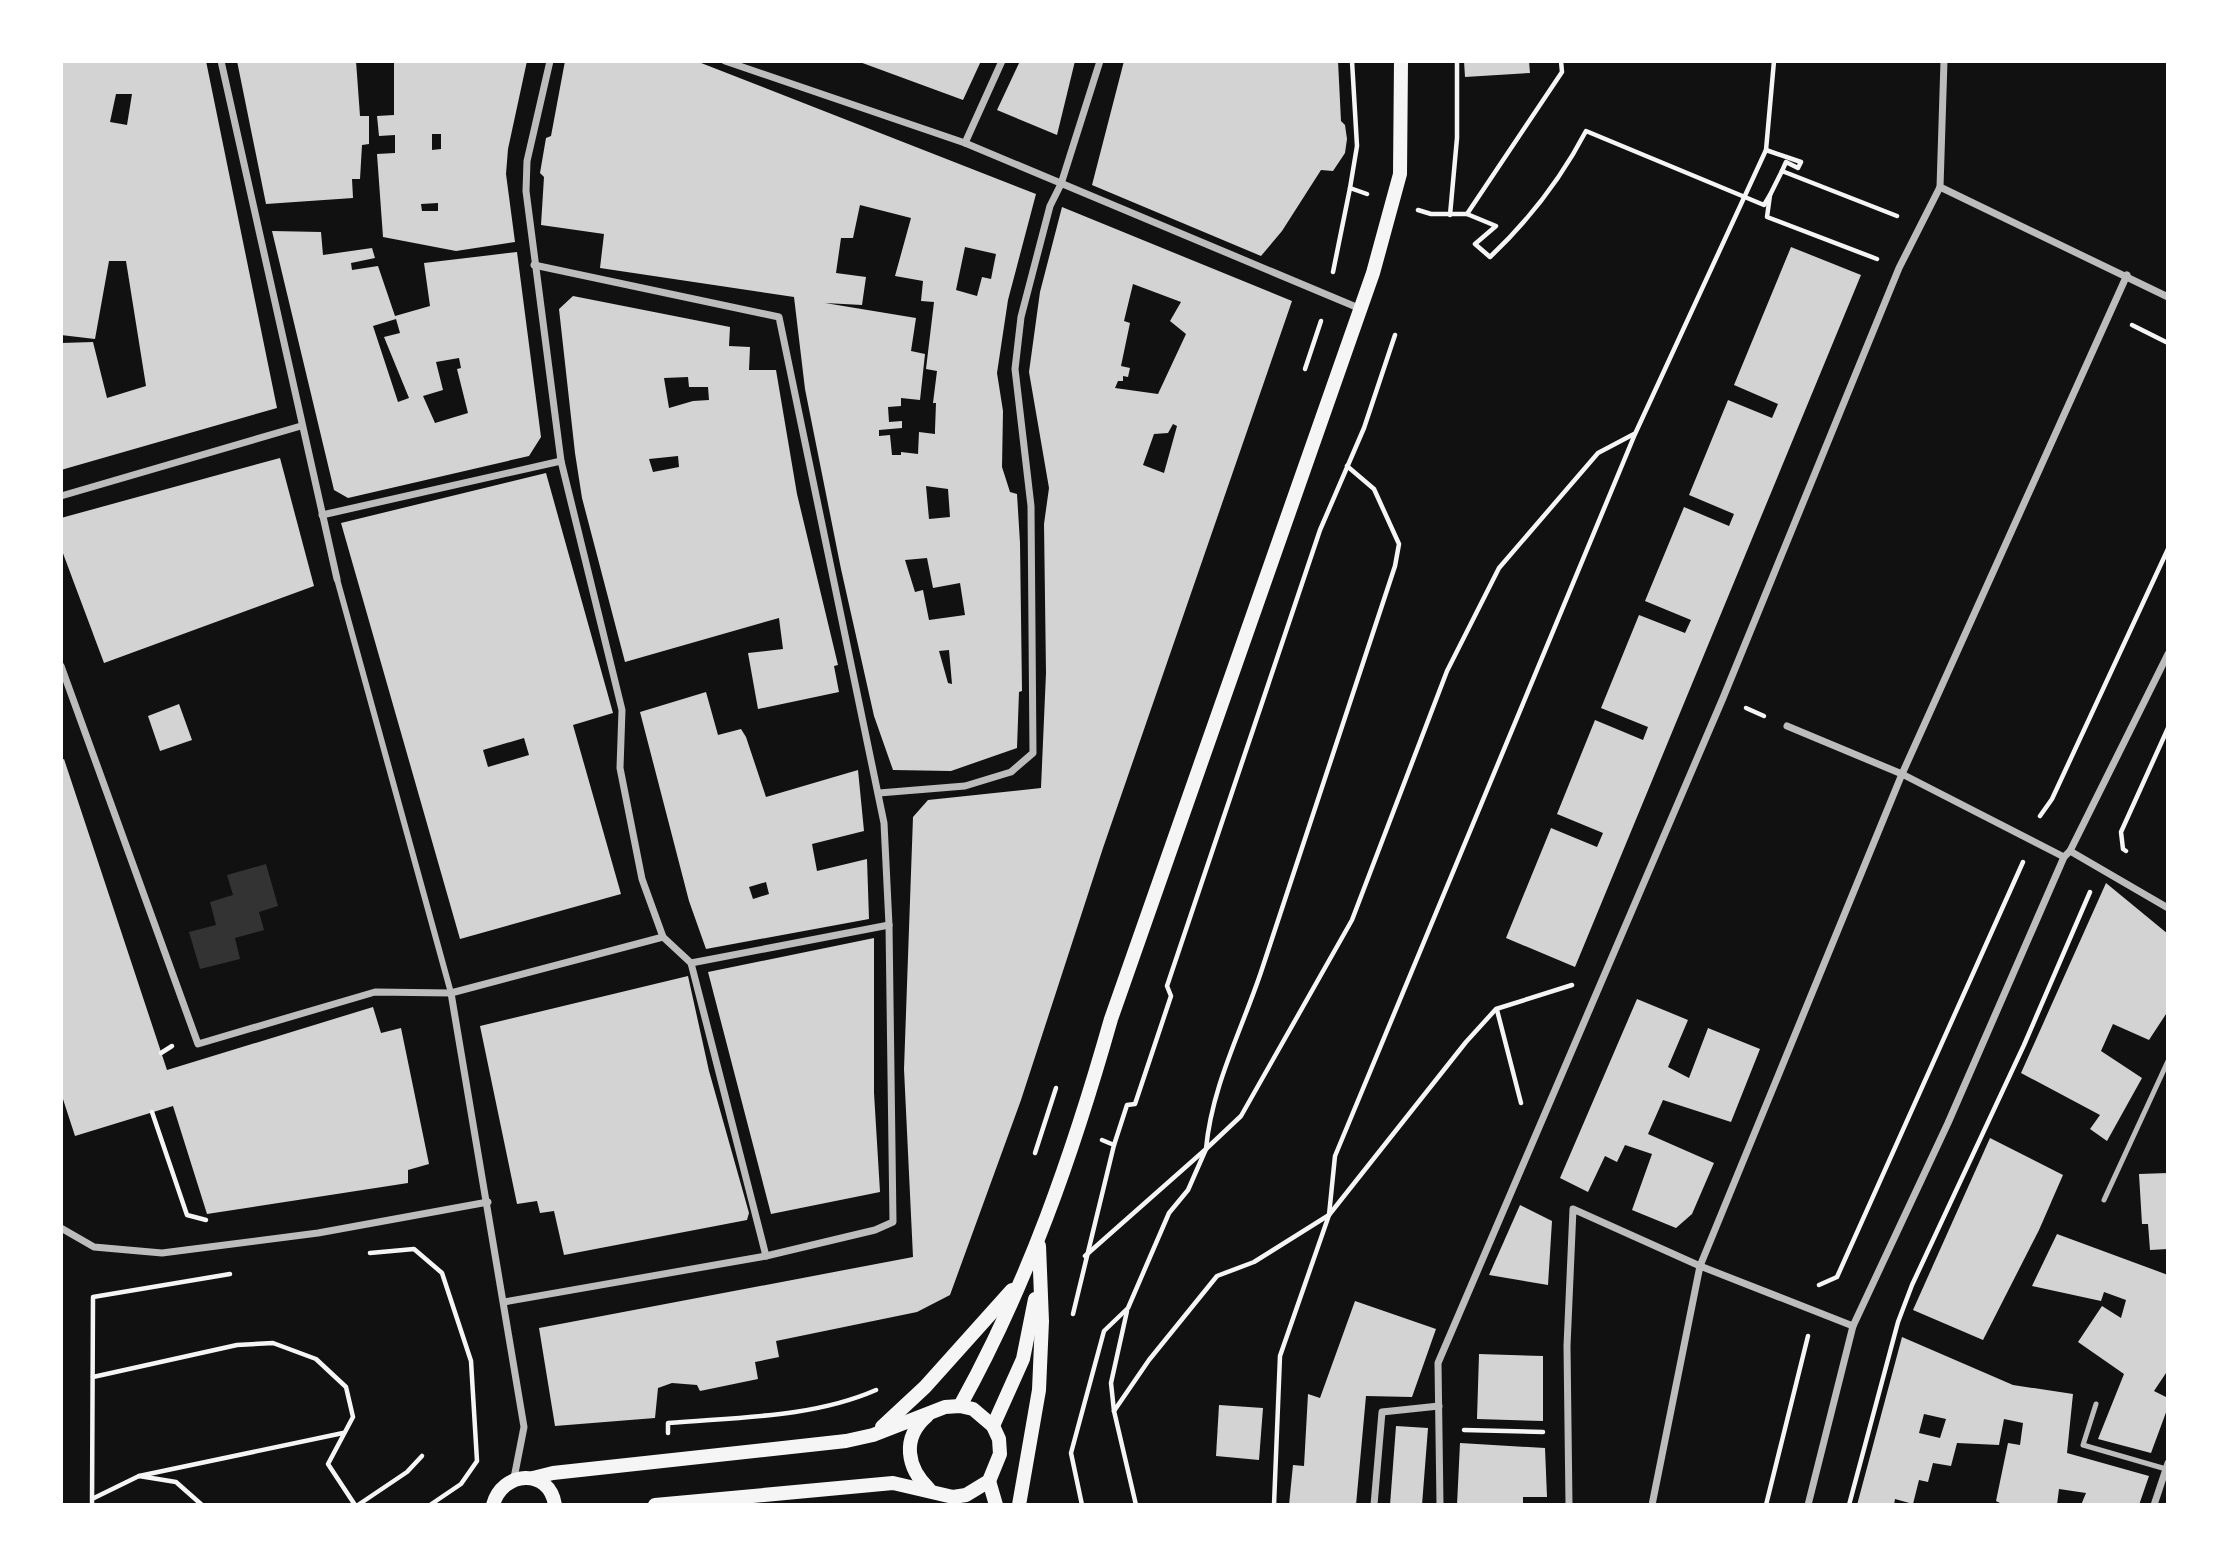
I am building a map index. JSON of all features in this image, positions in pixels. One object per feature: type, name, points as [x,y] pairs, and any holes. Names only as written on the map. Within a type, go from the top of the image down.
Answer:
[{"type":"main road","points":[[960,1406],[996,1341],[1039,1242],[1079,1130],[1111,1019],[1361,310],[1400,174],[1401,61]]},
{"type":"main road","points":[[1019,1505],[1039,1390],[1042,1321],[1039,1242]]},
{"type":"main road","points":[[993,1426],[1023,1359],[1039,1276]]},
{"type":"main road","points":[[873,1435],[925,1387],[1020,1281]]},
{"type":"main road","points":[[492,1505],[500,1488],[514,1478],[533,1478],[553,1473],[667,1459],[824,1444],[873,1435],[931,1413],[960,1406],[972,1409],[993,1426],[999,1439],[1000,1454],[989,1481],[954,1501],[929,1489],[894,1482],[655,1505]]},
{"type":"main road","points":[[929,1489],[911,1466],[909,1451],[919,1423],[931,1413]]},
{"type":"main road","points":[[533,1478],[550,1489],[555,1505]]},
{"type":"main road","points":[[989,1481],[996,1505]]},
{"type":"street","points":[[221,61],[337,579],[451,993],[524,1427],[514,1478]]},
{"type":"street","points":[[550,61],[527,161],[526,191],[561,461],[622,710],[620,768],[642,879],[663,937],[691,963],[765,1256]]},
{"type":"street","points":[[725,61],[965,142],[1361,310]]},
{"type":"street","points":[[965,142],[1002,61]]},
{"type":"street","points":[[880,793],[965,786],[1011,772],[1033,753],[1031,506],[1015,369],[1021,317],[1050,206],[1061,184],[1100,61]]},
{"type":"street","points":[[1440,1505],[1438,1363],[1723,698],[1899,268],[1940,187],[1944,61]]},
{"type":"street","points":[[1940,187],[2168,297]]},
{"type":"street","points":[[504,1303],[765,1256],[875,1230],[893,1222],[889,925],[880,793],[779,317],[534,265]]},
{"type":"street","points":[[1652,1505],[1700,1266],[1902,774],[2127,275]]},
{"type":"street","points":[[61,496],[301,426]]},
{"type":"street","points":[[322,515],[561,461]]},
{"type":"street","points":[[1808,1505],[1853,1326],[1948,1123],[2067,854],[2168,654]]},
{"type":"street","points":[[61,666],[198,1044],[375,992],[451,993],[663,937]]},
{"type":"street","points":[[1787,726],[1902,774],[2067,854],[2168,908]]},
{"type":"street","points":[[691,963],[889,925]]},
{"type":"street","points":[[61,1228],[94,1247],[162,1253],[318,1233],[488,1202]]},
{"type":"street","points":[[1569,1505],[1567,1346],[1573,1209],[1700,1266],[1853,1326]]},
{"type":"street","points":[[1374,1505],[1382,1412],[1439,1406]]},
{"type":"street","points":[[2154,1505],[2167,1466]]},
{"type":"lane","points":[[2104,1200],[2168,1061]]},
{"type":"lane","points":[[2096,1404],[2083,1446],[2167,1466]]},
{"type":"path","points":[[1303,373],[1329,297],[1357,146],[1352,61]]},
{"type":"path","points":[[1450,215],[1457,138],[1457,61]]},
{"type":"path","points":[[1467,214],[1562,72],[1562,61]]},
{"type":"path","points":[[1274,1505],[1280,1356],[1329,1215],[1335,1156],[1635,434],[1766,150],[1774,61]]},
{"type":"path","points":[[1350,188],[1431,214],[1467,214],[1496,226],[1475,244],[1490,257],[1521,228],[1547,194],[1569,164],[1586,131],[1764,205],[1786,162],[1798,168],[1801,162],[1766,150]]},
{"type":"path","points":[[1782,171],[1921,225]]},
{"type":"path","points":[[1770,195],[1767,216],[1899,268]]},
{"type":"path","points":[[1072,1321],[1085,1256],[1114,1145],[1128,1105],[1135,1104],[1171,996],[1167,986],[1320,530],[1364,428],[1395,335]]},
{"type":"path","points":[[1085,1256],[1241,1116],[1352,920],[1447,671],[1499,568],[1598,453],[1635,434]]},
{"type":"path","points":[[1136,1505],[1114,1411],[1111,1383],[1128,1308],[1170,1213],[1188,1190],[1206,1149],[1209,1117],[1224,1066],[1259,978],[1395,566],[1399,544],[1374,489],[1347,466]]},
{"type":"path","points":[[2036,820],[2052,799],[2168,549]]},
{"type":"path","points":[[1723,698],[1787,726]]},
{"type":"path","points":[[2134,856],[2123,849],[2121,832],[2168,728]]},
{"type":"path","points":[[1815,1287],[1837,1277],[2025,857]]},
{"type":"path","points":[[1849,1505],[1898,1322],[1912,1284],[2024,1045],[2095,880]]},
{"type":"path","points":[[1114,1411],[1149,1360],[1217,1276],[1254,1262],[1329,1215],[1466,1042],[1496,1009],[1570,985],[1602,983]]},
{"type":"path","points":[[1496,1009],[1522,1106]]},
{"type":"path","points":[[1034,1155],[1059,1081]]},
{"type":"path","points":[[152,1112],[187,1215],[223,1224],[230,1274]]},
{"type":"path","points":[[1045,1118],[1114,1145]]},
{"type":"path","points":[[363,1254],[414,1249],[442,1273],[471,1361],[477,1461],[461,1484],[430,1505]]},
{"type":"path","points":[[92,1505],[93,1297],[243,1272]]},
{"type":"path","points":[[1082,1505],[1071,1452],[1104,1331],[1128,1308]]},
{"type":"path","points":[[1766,1505],[1809,1332]]},
{"type":"path","points":[[93,1377],[237,1345],[273,1343],[316,1359],[346,1387],[353,1417],[328,1464],[356,1505],[407,1472],[422,1456]]},
{"type":"path","points":[[667,1459],[668,1423],[792,1412],[844,1404],[879,1389]]},
{"type":"path","points":[[1439,1429],[1568,1433]]},
{"type":"path","points":[[94,1498],[139,1476],[344,1433]]},
{"type":"path","points":[[1061,1451],[1071,1452]]},
{"type":"path","points":[[139,1476],[176,1482],[202,1505]]},
{"type":"shaded area","points":[[266,864],[278,906],[259,912],[264,930],[235,938],[240,959],[200,969],[189,932],[216,925],[210,902],[233,895],[227,875]]},
{"type":"building","points":[[61,61],[206,61],[277,408],[61,470],[61,343],[93,342],[107,398],[146,386],[126,261],[109,261],[95,339],[61,335]],"holes":[[[116,94],[132,94],[127,125],[110,122]]]},
{"type":"building","points":[[237,61],[356,61],[360,116],[369,116],[369,144],[362,145],[360,179],[352,179],[353,198],[266,204]]},
{"type":"building","points":[[394,61],[527,61],[508,149],[506,174],[515,242],[456,251],[383,237],[377,154],[395,153],[395,135],[379,136],[377,116],[394,115]],"holes":[[[432,134],[441,134],[441,149],[432,150]],[[438,203],[438,211],[422,211],[421,204]]]},
{"type":"building","points":[[565,61],[696,61],[1036,194],[1008,300],[997,373],[1003,411],[1002,467],[1010,492],[1017,494],[1020,543],[1022,691],[1019,692],[1017,748],[951,771],[893,770],[874,716],[841,569],[805,389],[794,297],[600,268],[604,234],[541,225],[544,177],[540,173],[546,138],[551,136]],"holes":[[[860,205],[911,218],[895,276],[923,281],[921,301],[934,302],[926,369],[937,371],[933,403],[936,403],[935,434],[919,432],[918,454],[901,452],[901,455],[892,455],[890,435],[879,436],[879,430],[902,428],[902,421],[889,422],[888,407],[901,406],[901,398],[920,400],[925,354],[911,351],[916,318],[825,303],[862,305],[866,277],[836,273],[841,238],[853,238]],[[965,247],[996,254],[991,279],[982,277],[977,296],[956,290]],[[926,486],[948,489],[950,517],[929,519]],[[927,558],[933,588],[960,583],[965,615],[929,620],[923,590],[915,592],[905,560]],[[949,650],[952,684],[948,683],[939,651]]]},
{"type":"building","points":[[857,61],[981,61],[963,100]]},
{"type":"building","points":[[1020,61],[1075,61],[1057,135],[997,110]]},
{"type":"building","points":[[1124,61],[1338,61],[1341,121],[1345,125],[1347,139],[1345,153],[1333,171],[1321,170],[1282,231],[1261,256],[1092,185]]},
{"type":"building","points":[[1464,61],[1529,61],[1530,73],[1465,77]]},
{"type":"building","points":[[1062,207],[1292,301],[1103,848],[1021,1100],[950,1295],[917,1312],[776,1341],[779,1357],[755,1362],[758,1379],[700,1391],[697,1385],[672,1383],[658,1388],[655,1418],[555,1426],[539,1328],[913,1257],[904,1069],[913,817],[928,800],[1041,788],[1046,673],[1044,524],[1049,488],[1029,372],[1040,292]],"holes":[[[1133,284],[1181,302],[1170,321],[1186,334],[1158,394],[1115,388],[1118,381],[1123,381],[1123,376],[1128,377],[1130,368],[1121,366],[1130,323],[1124,321]],[[1173,424],[1177,426],[1164,473],[1143,465],[1154,434],[1168,433]]]},
{"type":"building","points":[[272,231],[321,232],[323,255],[372,248],[375,258],[351,263],[352,270],[378,266],[395,316],[430,306],[424,263],[517,252],[541,437],[529,456],[348,498],[334,490]],"holes":[[[396,319],[400,333],[384,337],[409,398],[398,402],[373,326]],[[459,358],[461,368],[457,369],[468,413],[435,423],[423,396],[443,390],[436,362]]]},
{"type":"building","points":[[1791,247],[1861,275],[1575,967],[1506,938],[1551,828],[1597,847],[1603,833],[1557,814],[1595,720],[1643,740],[1648,727],[1601,708],[1639,615],[1685,633],[1691,620],[1645,601],[1684,507],[1729,526],[1734,514],[1689,495],[1728,400],[1772,418],[1778,404],[1734,385]]},
{"type":"building","points":[[573,296],[730,327],[729,346],[750,347],[749,370],[776,370],[797,494],[838,665],[834,666],[839,692],[758,709],[748,653],[783,649],[779,618],[625,662],[582,498],[559,309]],"holes":[[[688,377],[689,387],[708,387],[709,400],[693,401],[669,408],[664,378]],[[678,456],[679,467],[653,472],[649,459]]]},
{"type":"building","points":[[280,458],[314,586],[104,663],[61,548],[61,518]]},
{"type":"building","points":[[546,473],[613,713],[573,725],[621,894],[460,939],[341,523]],"holes":[[[524,738],[529,755],[488,767],[483,750]]]},
{"type":"building","points":[[706,692],[718,735],[741,729],[746,737],[766,797],[858,770],[864,831],[812,844],[817,871],[867,859],[869,919],[706,949],[689,901],[640,712]],"holes":[[[766,882],[769,894],[753,899],[749,887]]]},
{"type":"building","points":[[179,704],[192,740],[160,751],[148,716]]},
{"type":"building","points":[[64,759],[167,1070],[373,1007],[381,1033],[401,1028],[429,1164],[408,1170],[408,1183],[207,1214],[173,1106],[75,1136],[61,1093],[61,760]]},
{"type":"building","points":[[2106,883],[2168,934],[2168,1011],[2149,1040],[2113,1024],[2101,1051],[2142,1078],[2107,1141],[2090,1129],[2100,1115],[2021,1073]]},
{"type":"building","points":[[874,938],[874,1093],[880,1192],[771,1214],[708,972]]},
{"type":"building","points":[[688,976],[709,1071],[749,1213],[747,1220],[564,1255],[554,1211],[540,1213],[537,1201],[517,1204],[480,1026]]},
{"type":"building","points":[[1637,999],[1688,1020],[1668,1067],[1689,1078],[1708,1028],[1760,1049],[1731,1122],[1663,1100],[1648,1134],[1714,1163],[1692,1214],[1676,1228],[1632,1210],[1652,1154],[1625,1145],[1617,1162],[1605,1156],[1588,1192],[1560,1178]]},
{"type":"building","points":[[1990,1138],[2063,1175],[2039,1230],[1983,1340],[1913,1310]]},
{"type":"building","points":[[2168,1173],[2168,1249],[2150,1250],[2148,1224],[2142,1224],[2139,1174]]},
{"type":"building","points":[[1520,1205],[1552,1221],[1548,1285],[1489,1275]]},
{"type":"building","points":[[2057,1234],[2168,1275],[2168,1370],[2154,1391],[2168,1398],[2168,1407],[2151,1453],[2098,1439],[2124,1374],[2078,1342],[2102,1306],[2121,1318],[2126,1300],[2104,1292],[2101,1301],[2032,1286]]},
{"type":"building","points":[[1355,1301],[1436,1329],[1412,1397],[1366,1396],[1356,1505],[1289,1505],[1293,1465],[1304,1466],[1308,1394],[1320,1398]]},
{"type":"building","points":[[1902,1337],[2013,1385],[2073,1394],[2067,1453],[2149,1476],[2139,1505],[2081,1505],[2086,1493],[2059,1489],[2057,1505],[2004,1505],[1996,1501],[2008,1443],[2020,1445],[2023,1423],[2004,1419],[1999,1445],[1957,1443],[1951,1466],[1933,1463],[1928,1482],[1919,1480],[1913,1504],[1895,1499],[1894,1505],[1857,1505]],"holes":[[[1924,1414],[1946,1419],[1940,1438],[1919,1433]]]},
{"type":"building","points":[[1479,1354],[1543,1356],[1543,1421],[1477,1419]]},
{"type":"building","points":[[1219,1405],[1263,1408],[1259,1460],[1216,1456]]},
{"type":"building","points":[[1396,1426],[1428,1428],[1422,1505],[1390,1505]]},
{"type":"building","points":[[1460,1443],[1545,1448],[1547,1497],[1523,1497],[1523,1505],[1457,1505]]}]
